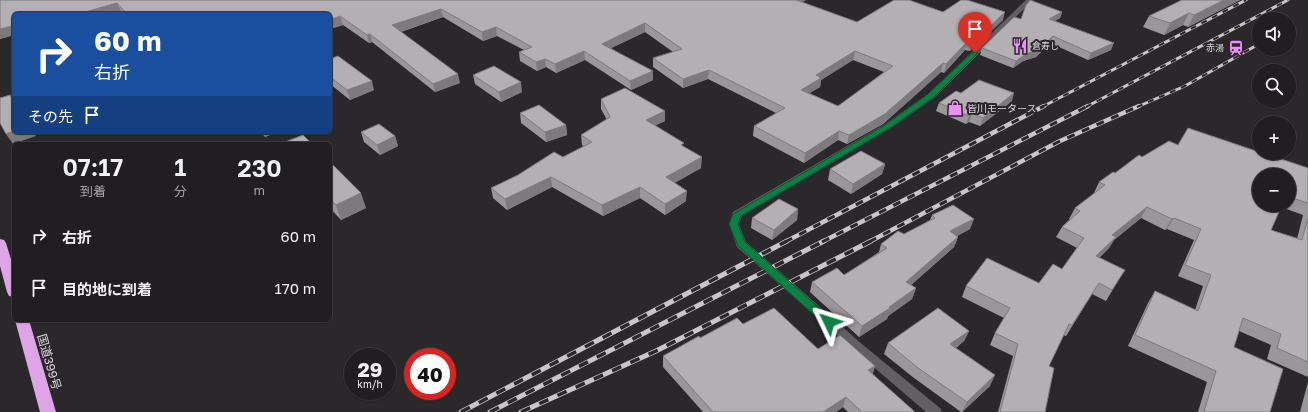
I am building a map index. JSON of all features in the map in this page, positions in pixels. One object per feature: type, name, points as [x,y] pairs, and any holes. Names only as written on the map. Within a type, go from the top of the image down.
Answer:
[{"type":"highway","points":[[0,242],[12,285]]},
{"type":"highway","name":"国道399号","points":[[23,322],[48,412]]},
{"type":"street","points":[[935,412],[859,348],[741,244],[734,224],[737,214],[888,126],[931,96],[1030,0]]},
{"type":"building","points":[[0,0],[796,0],[857,22],[894,0],[909,0],[943,12],[961,0],[967,0],[1005,12],[973,43],[968,41],[946,64],[943,63],[885,114],[849,135],[839,131],[805,153],[754,126],[785,108],[709,70],[683,79],[653,58],[682,49],[645,23],[602,44],[653,71],[630,81],[584,51],[555,64],[545,59],[536,62],[519,52],[532,47],[496,27],[482,32],[441,9],[392,25],[458,74],[433,84],[370,34],[367,35],[340,16],[332,19],[332,12],[125,12],[117,3],[85,12],[12,12],[12,26],[0,29]],"holes":[[[855,51],[893,66],[838,106],[801,90],[821,78],[816,75]]]},
{"type":"building","points":[[1030,0],[1062,12],[1049,19],[1114,43],[1091,53],[1053,36],[1038,50],[1026,54],[1016,61],[982,48],[1014,17],[1021,19],[1026,5]]},
{"type":"building","points":[[1182,0],[1224,0],[1194,15],[1189,13],[1170,23],[1149,16]]},
{"type":"building","points":[[338,56],[372,81],[347,90],[332,79],[332,58]]},
{"type":"building","points":[[494,66],[521,82],[499,92],[473,75]]},
{"type":"building","points":[[979,80],[1014,93],[983,118],[972,113],[969,116],[939,103],[956,91],[961,93]]},
{"type":"building","points":[[625,88],[665,111],[646,120],[684,143],[681,145],[702,157],[666,177],[687,191],[665,204],[640,187],[602,205],[551,177],[505,199],[491,188],[518,175],[554,152],[563,157],[592,142],[581,135],[610,117],[601,99]]},
{"type":"building","points":[[10,95],[12,98],[12,132],[6,134],[0,123],[0,98]]},
{"type":"building","points":[[539,105],[566,125],[545,132],[520,113]]},
{"type":"building","points":[[379,124],[395,136],[377,145],[361,132]]},
{"type":"building","points":[[1188,128],[1252,150],[1252,160],[1284,160],[1308,168],[1308,203],[1296,199],[1296,168],[1252,168],[1252,212],[1279,212],[1271,230],[1302,240],[1308,218],[1308,362],[1277,348],[1281,334],[1243,318],[1234,347],[1283,369],[1270,412],[1204,412],[1216,371],[1135,335],[1155,291],[1198,311],[1211,275],[1185,265],[1201,229],[1174,218],[1172,219],[1147,207],[1112,235],[1116,237],[1096,256],[1125,270],[1112,290],[1099,283],[1072,325],[1069,324],[1049,366],[1054,368],[1045,412],[1000,412],[1018,344],[995,333],[1010,308],[966,286],[987,258],[1039,283],[1053,264],[1062,269],[1084,238],[1062,227],[1080,211],[1075,208],[1105,185],[1099,182],[1113,172],[1115,173],[1139,155],[1142,157],[1169,141],[1178,145]]},
{"type":"building","points":[[303,135],[310,142],[285,142]]},
{"type":"building","points":[[861,151],[885,164],[853,184],[830,169]]},
{"type":"building","points":[[332,164],[361,193],[336,205],[332,201]]},
{"type":"building","points":[[779,199],[798,209],[774,230],[752,218]]},
{"type":"building","points":[[953,205],[974,219],[950,231],[958,237],[906,282],[916,288],[889,307],[890,308],[862,326],[812,282],[837,268],[844,275],[887,248],[881,244],[898,231],[904,234],[935,218],[932,215]]},
{"type":"building","points":[[774,308],[818,349],[840,335],[875,366],[868,370],[915,412],[862,412],[846,397],[823,412],[713,412],[663,356],[699,336],[700,338],[737,318],[743,324]]},
{"type":"building","points":[[938,308],[969,331],[950,344],[995,375],[967,402],[918,368],[888,343]]},
{"type":"railway","points":[[1042,107],[1246,0]]},
{"type":"railway","points":[[1086,107],[1288,0]]},
{"type":"railway","points":[[1137,107],[1185,86],[1252,48]]},
{"type":"railway","points":[[785,242],[1044,106]]},
{"type":"railway","points":[[822,242],[1088,106]]},
{"type":"railway","points":[[869,242],[1060,141],[1139,106]]},
{"type":"railway","points":[[461,412],[787,241]]},
{"type":"railway","points":[[490,412],[824,241]]},
{"type":"railway","points":[[521,412],[656,351],[871,241]]},
{"type":"place","name":"倉寿し","points":[[1020,46]]},
{"type":"place","name":"赤湯","points":[[1236,48]]},
{"type":"place","name":"皆川モータース","points":[[955,108]]},
{"type":"route","points":[[829,322],[741,244],[734,224],[737,214],[888,126],[931,96],[975,53]]}]
